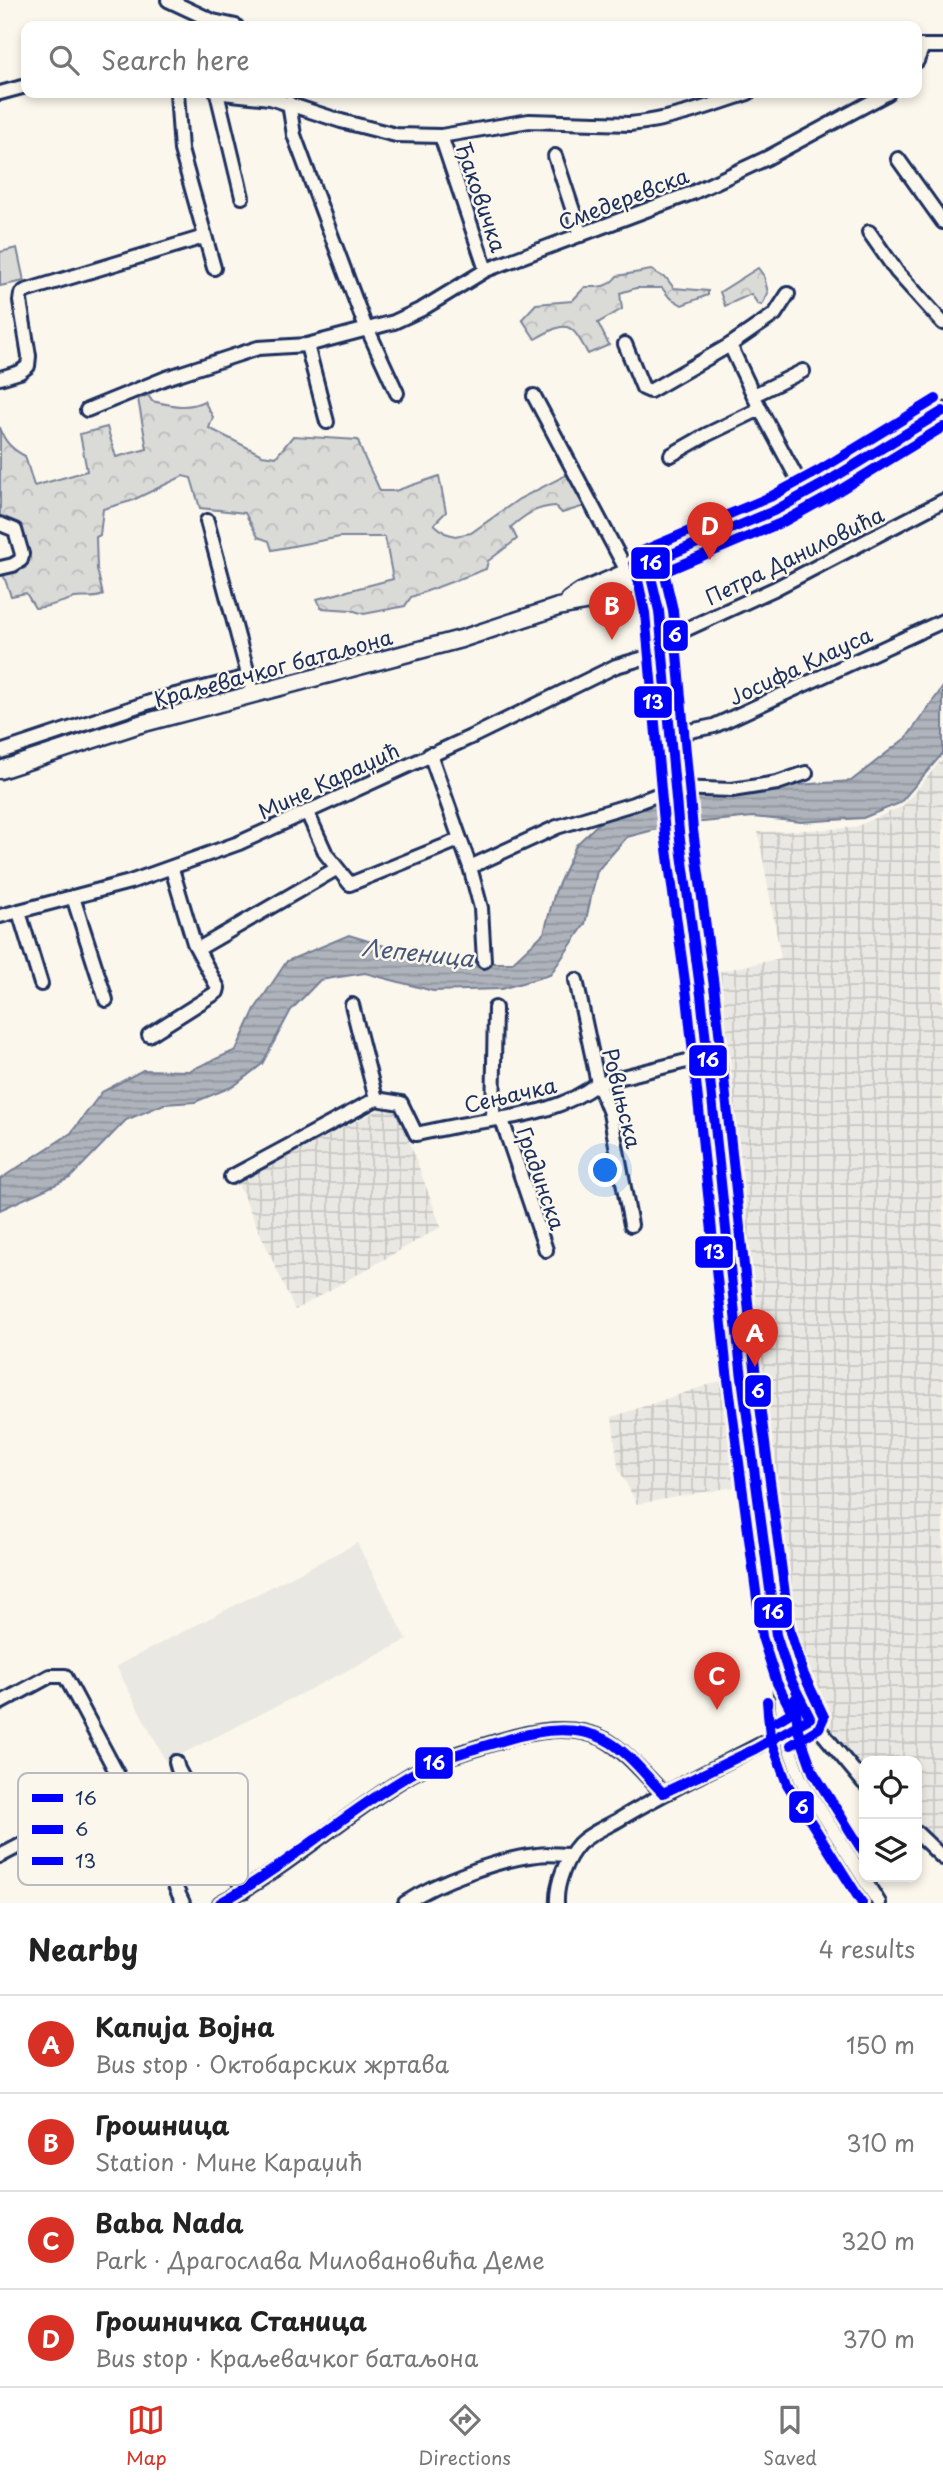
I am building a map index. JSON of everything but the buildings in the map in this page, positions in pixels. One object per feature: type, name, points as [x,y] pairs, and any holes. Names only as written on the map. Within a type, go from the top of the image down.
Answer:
[{"type":"main road","name":"Краљевачког батаљона","points":[[0,770],[251,685],[461,639],[558,607],[590,601],[650,570],[717,543],[943,411]]},
{"type":"main road","name":"Краљевачког батаљона","points":[[558,607],[581,592],[628,573],[650,570]]},
{"type":"street","points":[[168,0],[213,21]]},
{"type":"street","points":[[922,46],[943,46]]},
{"type":"street","points":[[0,93],[21,87]]},
{"type":"street","points":[[177,98],[183,159],[214,268]]},
{"type":"street","points":[[218,98],[242,197]]},
{"type":"street","points":[[270,98],[396,135],[441,136],[451,132],[529,121],[630,124],[691,112],[733,98]]},
{"type":"street","name":"Смедеревска","points":[[87,410],[166,378],[258,348],[307,345],[367,330],[422,309],[486,270],[692,193],[767,158],[879,98]]},
{"type":"street","points":[[289,103],[294,135],[367,330],[397,393]]},
{"type":"street","name":"Ђаковичка","points":[[441,136],[486,270]]},
{"type":"street","points":[[555,156],[581,235]]},
{"type":"street","points":[[898,159],[943,222]]},
{"type":"street","points":[[869,232],[897,272],[943,323]]},
{"type":"street","points":[[0,379],[28,366],[29,356],[20,301],[25,290],[204,237]]},
{"type":"street","points":[[625,344],[643,388],[650,391],[730,345],[775,314],[788,294]]},
{"type":"street","points":[[307,345],[327,422]]},
{"type":"street","points":[[730,345],[760,409],[805,493]]},
{"type":"street","points":[[754,395],[803,371]]},
{"type":"street","points":[[534,396],[628,573]]},
{"type":"street","points":[[671,455],[760,409]]},
{"type":"street","name":"Петра Даниловића","points":[[662,648],[706,620],[774,589],[943,501]]},
{"type":"street","points":[[0,752],[159,699],[251,685],[206,520]]},
{"type":"street","points":[[0,524],[15,530],[22,554],[21,560],[0,568]]},
{"type":"street","points":[[650,570],[659,611],[679,832],[707,1056],[741,1370],[776,1635],[784,1733],[800,1778],[879,1903]]},
{"type":"street","name":"Јосифа Клауса","points":[[670,735],[714,726],[943,621]]},
{"type":"street","name":"Мине Караџић","points":[[0,916],[172,869],[239,844],[616,666],[662,648]]},
{"type":"street","points":[[430,754],[470,867],[481,908],[484,961]]},
{"type":"street","points":[[470,867],[557,827],[633,804],[675,793],[732,790],[777,783],[806,773]]},
{"type":"street","points":[[306,812],[326,854],[350,884],[459,840]]},
{"type":"street","points":[[149,1035],[217,992],[218,988],[194,943],[172,869]]},
{"type":"street","points":[[198,948],[336,869]]},
{"type":"street","points":[[73,897],[106,1000]]},
{"type":"street","points":[[19,912],[41,984]]},
{"type":"street","name":"Ровињска","points":[[576,980],[598,1083],[610,1113],[631,1225]]},
{"type":"street","points":[[231,1177],[376,1099],[352,1005]]},
{"type":"street","name":"Градинска","points":[[495,1009],[498,1119],[546,1250]]},
{"type":"street","name":"Сењачка","points":[[376,1099],[401,1103],[416,1134],[556,1107],[584,1094],[598,1083],[707,1056]]},
{"type":"street","points":[[776,1635],[790,1678],[810,1718],[859,1778]]},
{"type":"street","points":[[0,1703],[50,1676],[65,1676],[115,1773]]},
{"type":"street","points":[[557,1903],[556,1895],[569,1855],[582,1841],[663,1793],[755,1749],[810,1718]]},
{"type":"street","points":[[220,1903],[244,1891],[306,1850],[361,1807],[412,1774],[450,1756],[538,1731],[566,1730],[605,1740],[629,1759],[663,1793]]},
{"type":"street","points":[[176,1762],[180,1773]]},
{"type":"street","points":[[922,1838],[943,1858]]},
{"type":"street","points":[[0,1856],[18,1847]]},
{"type":"street","points":[[405,1903],[422,1892],[507,1860],[538,1854],[569,1855]]},
{"type":"street","points":[[175,1885],[183,1903]]},
{"type":"street","points":[[241,1885],[244,1891]]},
{"type":"shaded area","points":[[943,687],[943,753],[900,803],[863,818],[801,822],[753,817],[673,825],[627,837],[597,871],[585,924],[550,975],[501,989],[433,991],[365,973],[320,980],[291,1010],[262,1064],[234,1086],[195,1102],[164,1104],[126,1120],[70,1178],[0,1210],[0,1179],[71,1133],[102,1092],[143,1070],[189,1071],[236,1050],[255,1009],[287,961],[349,935],[440,963],[512,963],[544,933],[555,892],[576,845],[606,816],[666,795],[851,781],[907,737]]},
{"type":"shaded area","points":[[943,758],[943,1845],[922,1827],[922,1756],[859,1756],[859,1768],[817,1714],[781,1631],[770,1570],[730,1223],[708,974],[781,958],[758,832],[853,828],[903,806]]},
{"type":"shaded area","points":[[382,1108],[398,1111],[441,1227],[295,1310],[237,1182]]},
{"type":"shaded area","points":[[729,1378],[745,1485],[637,1504],[618,1468],[612,1417]]},
{"type":"shaded area","points":[[357,1543],[407,1640],[166,1762],[116,1666]]},
{"type":"green space","points":[[17,248],[24,281],[0,286],[0,252]]},
{"type":"green space","points":[[758,268],[764,276],[768,293],[762,305],[758,304],[751,294],[725,306],[720,292]]},
{"type":"green space","points":[[651,270],[667,279],[674,288],[708,291],[708,295],[682,305],[669,297],[662,288],[636,288],[620,293],[622,309],[598,323],[609,345],[588,354],[577,335],[567,327],[554,329],[535,339],[522,319],[536,304],[572,301],[585,287],[603,286],[617,276]]},
{"type":"green space","points":[[148,395],[152,401],[178,406],[204,401],[213,417],[209,428],[262,455],[276,457],[293,436],[358,440],[380,491],[395,491],[439,476],[446,512],[434,524],[445,533],[455,536],[471,533],[519,499],[570,473],[585,506],[562,513],[555,506],[531,512],[511,527],[517,539],[488,561],[486,569],[411,597],[405,606],[364,614],[351,610],[321,608],[317,599],[393,579],[385,537],[340,537],[272,550],[269,541],[258,537],[245,513],[200,508],[191,478],[183,476],[131,501],[103,509],[100,535],[96,537],[97,569],[103,595],[75,598],[35,608],[26,593],[11,596],[3,574],[25,568],[28,556],[20,526],[0,520],[0,427],[9,444],[25,456],[34,486],[87,471],[80,434],[107,427],[116,457],[147,449],[138,399]]},
{"type":"transit line","name":"13","points":[[777,1721],[792,1712],[777,1683],[762,1637],[727,1372],[687,997],[665,834],[645,613],[634,562],[642,551],[770,497],[936,399]]},
{"type":"transit line","name":"16","points":[[663,1793],[755,1749],[810,1718],[790,1678],[776,1635],[741,1370],[701,995],[679,832],[659,611],[648,564],[776,510],[943,411]]},
{"type":"transit line","name":"6","points":[[791,1745],[819,1728],[824,1717],[803,1673],[790,1632],[755,1368],[715,994],[693,830],[673,610],[664,572],[783,522],[943,427]]},
{"type":"transit line","name":"13","points":[[795,1699],[798,1730],[813,1772],[859,1845]]},
{"type":"transit line","name":"6","points":[[767,1701],[770,1737],[787,1784],[862,1903]]},
{"type":"transit line","name":"16","points":[[220,1903],[269,1873],[410,1775],[457,1754],[517,1736],[555,1730],[592,1734],[621,1750],[663,1793]]},
{"type":"place","name":"Грошничка Станица","points":[[710,560]]},
{"type":"place","name":"Грошница","points":[[612,640]]},
{"type":"place","name":"Капија Војна","points":[[755,1367]]},
{"type":"place","name":"Baba Nada","points":[[717,1710]]},
{"type":"water label","name":"Лепеница","points":[[418,952]]}]
